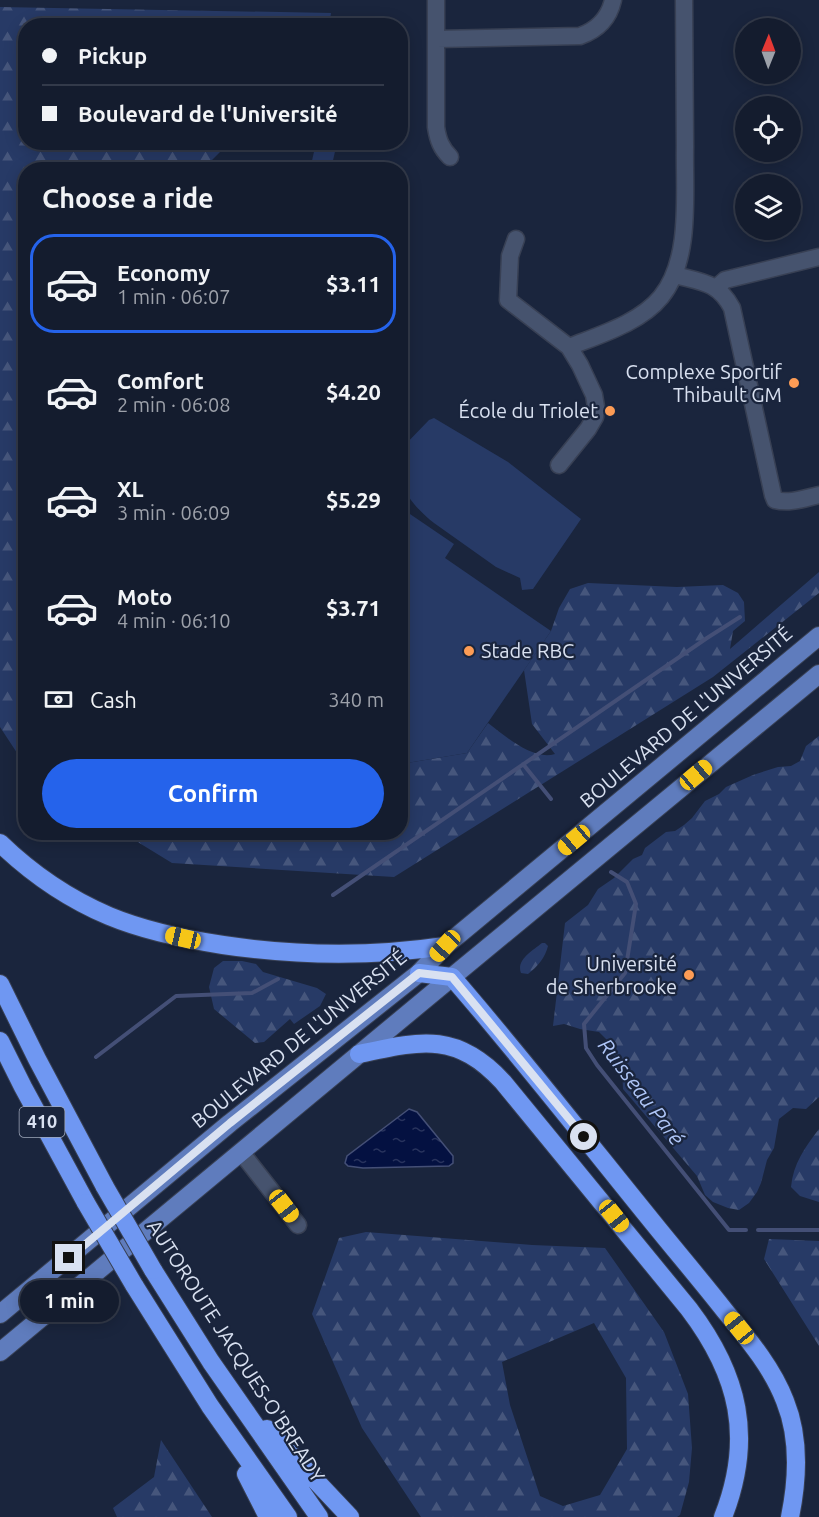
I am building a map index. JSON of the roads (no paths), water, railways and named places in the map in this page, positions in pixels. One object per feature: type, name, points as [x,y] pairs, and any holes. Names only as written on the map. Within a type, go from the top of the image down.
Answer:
[{"type":"highway","points":[[0,843],[38,875],[84,904],[122,921],[167,934],[231,946],[303,953],[376,953],[445,946]]},
{"type":"highway","points":[[419,973],[452,977],[732,1319],[767,1366],[784,1399],[794,1434],[796,1480],[790,1517]]},
{"type":"highway","name":"AUTOROUTE JACQUES-O'BREADY","points":[[0,984],[53,1090],[153,1270],[227,1386],[319,1517]]},
{"type":"highway","name":"410","points":[[0,1041],[86,1203],[210,1406]]},
{"type":"highway","points":[[359,1054],[427,1043],[457,1049],[480,1061],[503,1082],[678,1295],[702,1326],[718,1353],[736,1401],[739,1456],[733,1488],[723,1517]]},
{"type":"highway","points":[[227,1386],[350,1517]]},
{"type":"highway","points":[[210,1406],[268,1517]]},
{"type":"highway","points":[[210,1406],[288,1517]]},
{"type":"main road","name":"BOULEVARD DE L'UNIVERSITÉ","points":[[0,1314],[230,1123],[419,973],[445,946],[819,636]]},
{"type":"main road","points":[[0,1352],[819,674]]},
{"type":"street","points":[[436,0],[438,138],[443,150],[450,157]]},
{"type":"street","points":[[436,39],[580,36],[591,32],[599,25],[613,0]]},
{"type":"street","points":[[569,348],[644,313],[660,298],[675,275],[685,218],[684,0]]},
{"type":"street","points":[[516,239],[510,256],[508,300],[569,348],[580,364],[594,395],[595,417],[560,465]]},
{"type":"street","points":[[716,288],[725,280],[819,257]]},
{"type":"street","points":[[675,275],[700,281],[716,288],[726,297],[732,308],[772,495],[775,500],[783,502],[819,495]]},
{"type":"street","points":[[241,1152],[298,1225]]},
{"type":"water","points":[[409,1109],[417,1112],[453,1156],[453,1163],[449,1166],[363,1168],[348,1166],[345,1163],[347,1156]]},
{"type":"waterway","name":"Ruisseau Paré","points":[[333,895],[740,617]]},
{"type":"waterway","name":"Ruisseau Paré","points":[[523,764],[551,799]]},
{"type":"waterway","name":"Ruisseau Paré","points":[[611,872],[627,882],[636,904],[625,973],[584,1024],[586,1048],[597,1065],[729,1230],[746,1230]]},
{"type":"waterway","name":"Ruisseau Paré","points":[[96,1057],[176,996],[252,993],[278,979]]},
{"type":"waterway","points":[[758,1230],[819,1230]]},
{"type":"place","name":"Complexe Sportif Thibault GM","points":[[794,383]]},
{"type":"place","name":"École du Triolet","points":[[610,411]]},
{"type":"place","name":"Stade RBC","points":[[469,651]]},
{"type":"place","name":"Université de Sherbrooke","points":[[689,975]]}]
